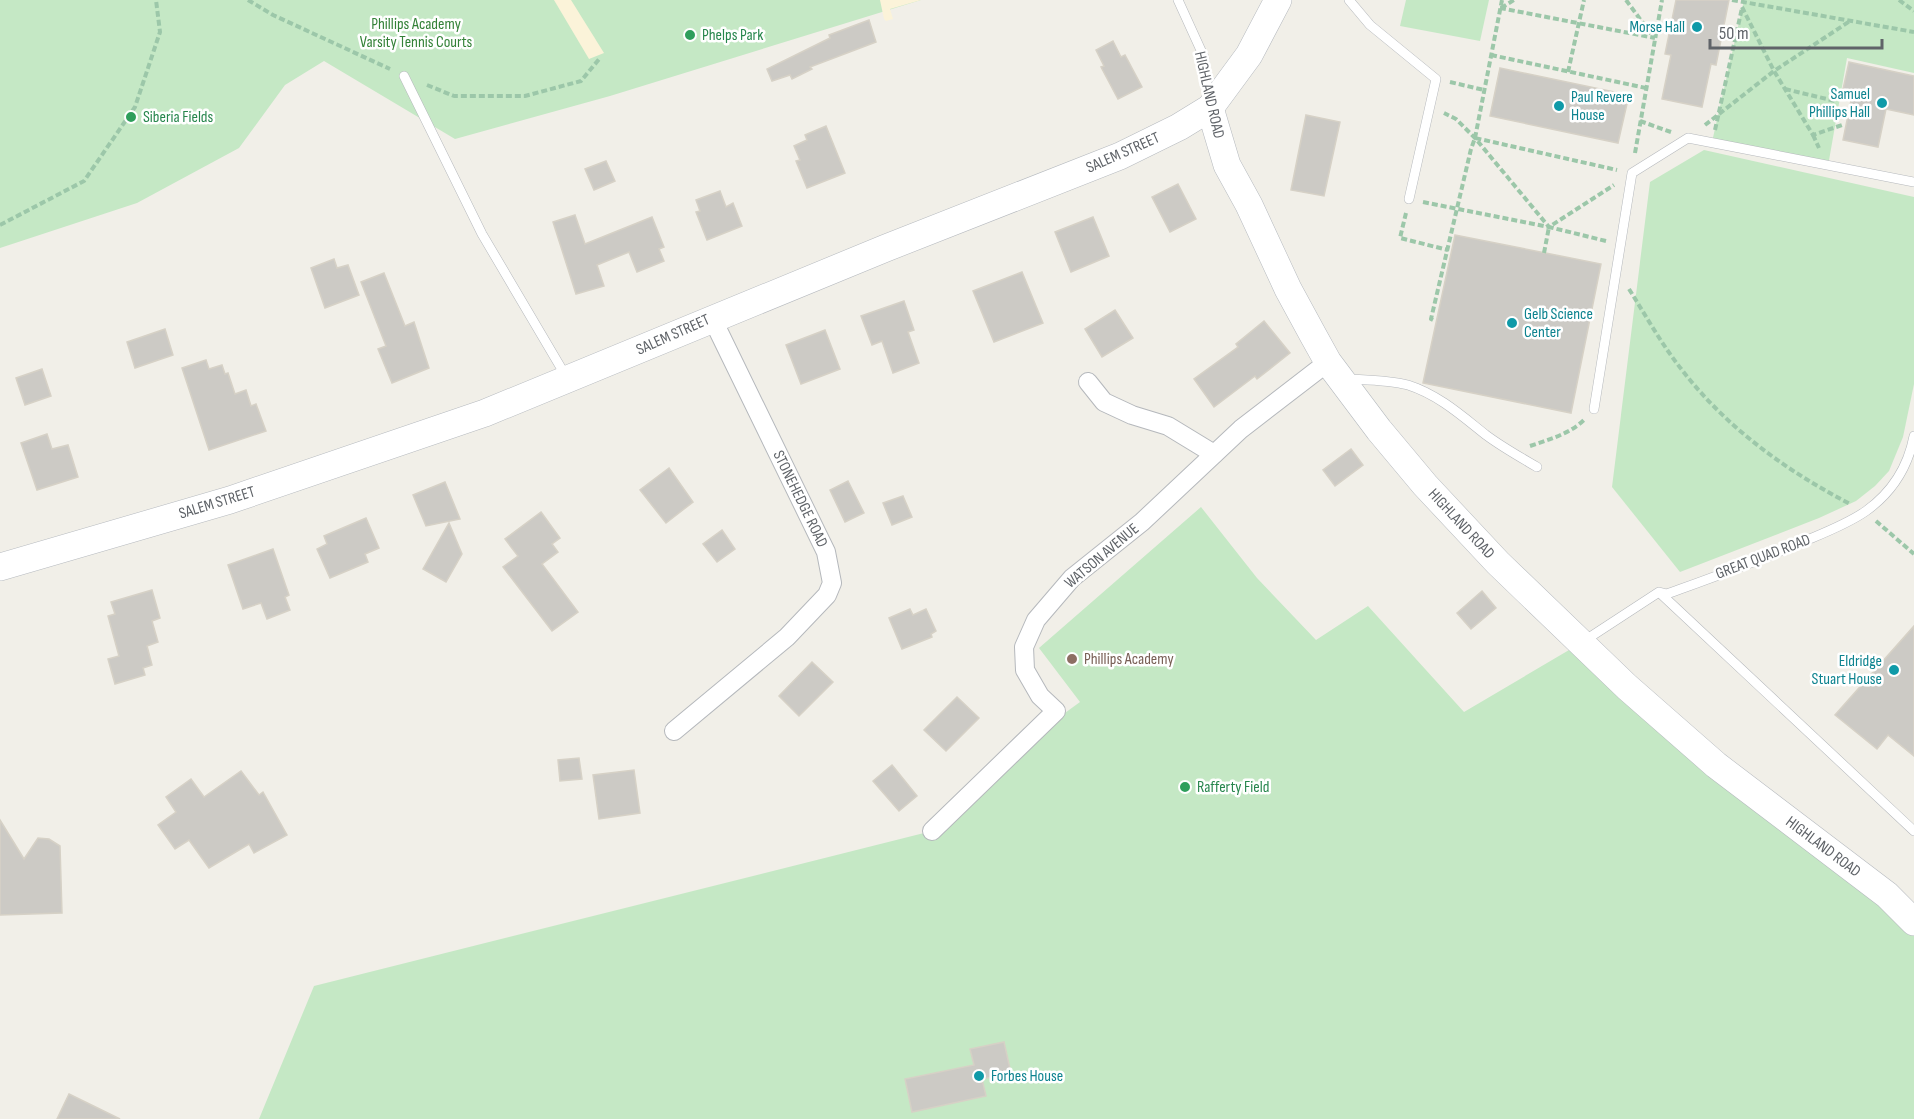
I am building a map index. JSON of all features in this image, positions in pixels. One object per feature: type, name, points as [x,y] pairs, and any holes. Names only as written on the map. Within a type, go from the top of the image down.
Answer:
[{"type":"street","name":"SALEM STREET","points":[[0,567],[230,500],[485,413],[712,318],[1120,156],[1179,127],[1210,108],[1249,55],[1278,0]]},
{"type":"street","name":"HIGHLAND ROAD","points":[[1210,108],[1227,165],[1288,289],[1335,371],[1379,430],[1425,484],[1498,563],[1581,643],[1716,765],[1887,895],[1914,922]]},
{"type":"street","name":"STONEHEDGE ROAD","points":[[674,730],[792,633],[827,595],[832,583],[826,552],[712,318]]},
{"type":"street","name":"WATSON AVENUE","points":[[932,831],[1056,711],[1040,696],[1025,670],[1024,647],[1036,620],[1072,578],[1142,522],[1241,429],[1335,371]]},
{"type":"street","points":[[1089,382],[1104,402],[1132,415],[1168,426],[1214,454]]},
{"type":"lane","name":"HIGHLAND ROAD","points":[[1178,0],[1204,57],[1210,108]]},
{"type":"lane","points":[[1349,0],[1370,25],[1436,79],[1409,200]]},
{"type":"lane","points":[[404,76],[482,234],[568,380]]},
{"type":"lane","points":[[1594,409],[1632,173],[1688,138],[1914,182]]},
{"type":"lane","points":[[1335,371],[1410,386],[1443,402],[1488,436],[1537,467]]},
{"type":"lane","name":"GREAT QUAD ROAD","points":[[1581,643],[1659,592],[1667,594],[1770,556],[1826,533],[1865,512],[1900,476],[1911,453],[1914,436]]},
{"type":"lane","points":[[1659,592],[1914,831]]},
{"type":"path","points":[[0,225],[84,181],[135,107],[160,32],[156,0]]},
{"type":"path","points":[[248,0],[273,15],[404,76],[454,96],[525,96],[581,81],[600,58]]},
{"type":"path","points":[[1433,320],[1431,319],[1475,138],[1502,0]]},
{"type":"path","points":[[1500,8],[1515,0]]},
{"type":"path","points":[[1568,72],[1584,0]]},
{"type":"path","points":[[1626,0],[1655,38]]},
{"type":"path","points":[[1544,253],[1549,227],[1632,173],[1662,0]]},
{"type":"path","points":[[1732,0],[1914,32]]},
{"type":"path","points":[[1899,0],[1914,11]]},
{"type":"path","points":[[1743,3],[1774,71],[1813,135],[1842,125]]},
{"type":"path","points":[[1712,142],[1743,3]]},
{"type":"path","points":[[1500,8],[1655,38]]},
{"type":"path","points":[[1640,121],[1688,138],[1774,71],[1850,21]]},
{"type":"path","points":[[1491,55],[1646,88]]},
{"type":"path","points":[[1436,79],[1484,90]]},
{"type":"path","points":[[1785,89],[1835,101]]},
{"type":"path","points":[[1430,106],[1456,119],[1475,138],[1549,227]]},
{"type":"path","points":[[1475,138],[1632,173]]},
{"type":"path","points":[[1448,250],[1400,238],[1409,200],[1459,207],[1622,244],[1624,280],[1661,342],[1682,371],[1732,426],[1770,456],[1816,486],[1865,512],[1914,554]]},
{"type":"path","points":[[1513,452],[1576,427],[1594,409]]},
{"type":"green space","name":"Phillips Academy Varsity Tennis Courts","points":[[0,0],[921,0],[610,96],[455,139],[324,61],[285,85],[239,148],[137,203],[0,248]]},
{"type":"green space","points":[[1406,0],[1489,0],[1480,41],[1400,26]]},
{"type":"green space","points":[[1744,0],[1914,0],[1914,73],[1847,58],[1828,166],[1712,142]]},
{"type":"green space","points":[[1704,150],[1914,197],[1914,384],[1903,437],[1889,471],[1875,486],[1856,501],[1819,518],[1680,572],[1612,487],[1650,182]]},
{"type":"green space","points":[[1201,507],[1257,578],[1316,640],[1368,606],[1464,712],[1581,643],[1914,922],[1914,1119],[259,1119],[314,986],[932,831],[1025,742],[1080,702],[1039,648]]},
{"type":"sand","points":[[554,0],[571,0],[604,53],[589,59]]},
{"type":"sand","points":[[880,0],[921,0],[890,9],[893,19],[886,21]]},
{"type":"building","name":"Morse Hall","points":[[1676,0],[1729,0],[1716,65],[1711,64],[1702,107],[1662,99],[1671,55],[1665,54]]},
{"type":"building","points":[[869,20],[876,42],[810,67],[812,69],[792,79],[790,75],[772,81],[767,69],[830,38],[829,35]]},
{"type":"building","points":[[1113,41],[1121,57],[1125,55],[1142,87],[1118,99],[1101,67],[1104,66],[1096,50]]},
{"type":"building","name":"Samuel Phillips Hall","points":[[1849,62],[1914,76],[1914,115],[1886,109],[1878,147],[1843,140],[1852,96],[1842,94]]},
{"type":"building","name":"Paul Revere House","points":[[1500,68],[1629,95],[1618,143],[1490,116]]},
{"type":"building","points":[[1306,115],[1340,122],[1324,196],[1291,190]]},
{"type":"building","points":[[826,126],[845,173],[807,188],[796,161],[800,160],[794,146],[807,140],[805,135]]},
{"type":"building","points":[[606,161],[615,181],[594,190],[585,169]]},
{"type":"building","points":[[1178,184],[1196,219],[1170,232],[1152,197]]},
{"type":"building","points":[[720,191],[726,207],[733,203],[742,226],[707,240],[696,212],[700,211],[696,200]]},
{"type":"building","points":[[575,215],[585,244],[652,217],[664,247],[659,249],[664,261],[637,272],[629,252],[597,265],[604,286],[576,294],[553,222]]},
{"type":"building","points":[[1093,217],[1109,256],[1071,272],[1055,232]]},
{"type":"building","name":"Gelb Science Center","points":[[1455,235],[1601,264],[1571,413],[1423,383]]},
{"type":"building","points":[[334,259],[337,268],[348,265],[359,295],[325,308],[311,268]]},
{"type":"building","points":[[1022,272],[1043,323],[994,342],[973,291]]},
{"type":"building","points":[[384,273],[405,326],[414,322],[429,368],[392,383],[378,349],[386,346],[361,282]]},
{"type":"building","points":[[904,301],[914,330],[908,332],[919,363],[893,373],[882,341],[872,345],[861,316]]},
{"type":"building","points":[[1115,310],[1133,338],[1102,357],[1085,329]]},
{"type":"building","points":[[1264,321],[1290,353],[1257,379],[1255,376],[1214,407],[1194,379],[1238,347],[1236,344]]},
{"type":"building","points":[[165,329],[173,355],[135,368],[127,342]]},
{"type":"building","points":[[825,330],[840,369],[801,384],[786,345]]},
{"type":"building","points":[[206,360],[209,369],[222,365],[225,374],[228,373],[235,394],[246,390],[251,406],[256,404],[266,431],[209,450],[182,368]]},
{"type":"building","points":[[42,369],[51,396],[25,405],[16,378]]},
{"type":"building","points":[[47,434],[52,449],[68,445],[78,477],[37,490],[21,443]]},
{"type":"building","points":[[1351,449],[1363,465],[1335,486],[1323,470]]},
{"type":"building","points":[[669,468],[693,502],[666,523],[640,490]]},
{"type":"building","points":[[848,481],[864,513],[845,522],[830,490]]},
{"type":"building","points":[[445,482],[460,519],[426,526],[413,495]]},
{"type":"building","points":[[903,496],[912,517],[892,525],[883,503]]},
{"type":"building","points":[[541,512],[560,538],[552,544],[558,552],[542,564],[578,612],[552,631],[503,567],[518,556],[505,539]]},
{"type":"building","points":[[366,518],[379,548],[365,554],[368,562],[330,578],[317,549],[327,544],[324,536]]},
{"type":"building","points":[[449,523],[462,554],[446,582],[423,569]]},
{"type":"building","points":[[722,530],[735,549],[717,562],[703,544]]},
{"type":"building","points":[[273,549],[289,595],[285,597],[290,610],[267,619],[261,603],[243,609],[228,565]]},
{"type":"building","points":[[152,590],[160,618],[152,621],[158,642],[147,646],[152,665],[143,668],[145,675],[115,684],[108,659],[119,656],[108,616],[115,614],[111,602]]},
{"type":"building","points":[[1482,591],[1496,608],[1471,629],[1457,613]]},
{"type":"building","points":[[910,609],[913,615],[926,609],[936,631],[931,634],[932,637],[902,649],[889,618]]},
{"type":"building","name":"Eldridge Stuart House","points":[[1914,626],[1914,756],[1888,735],[1877,749],[1835,715]]},
{"type":"building","points":[[812,662],[833,682],[799,716],[779,696]]},
{"type":"building","points":[[957,697],[979,718],[946,751],[924,730]]},
{"type":"building","points":[[579,758],[582,779],[560,781],[558,760]]},
{"type":"building","points":[[892,765],[917,796],[899,811],[873,781]]},
{"type":"building","points":[[634,770],[640,813],[599,819],[593,775]]},
{"type":"building","points":[[241,771],[259,795],[263,792],[287,835],[254,853],[249,844],[209,868],[189,840],[175,849],[158,825],[176,812],[166,797],[191,779],[204,797]]},
{"type":"building","points":[[0,820],[24,859],[38,838],[49,839],[60,846],[62,913],[0,915]]},
{"type":"building","name":"Forbes House","points":[[1004,1042],[1011,1073],[982,1079],[986,1096],[912,1112],[905,1079],[974,1065],[970,1049]]},
{"type":"building","points":[[69,1094],[120,1119],[57,1119]]},
{"type":"place","name":"Morse Hall","points":[[1697,27]]},
{"type":"place","name":"Phelps Park","points":[[690,35]]},
{"type":"place","name":"Samuel Phillips Hall","points":[[1882,103]]},
{"type":"place","name":"Paul Revere House","points":[[1559,106]]},
{"type":"place","name":"Siberia Fields","points":[[131,117]]},
{"type":"place","name":"Gelb Science Center","points":[[1512,323]]},
{"type":"place","name":"Phillips Academy","points":[[1072,659]]},
{"type":"place","name":"Eldridge Stuart House","points":[[1894,670]]},
{"type":"place","name":"Rafferty Field","points":[[1185,787]]},
{"type":"place","name":"Forbes House","points":[[979,1076]]}]
